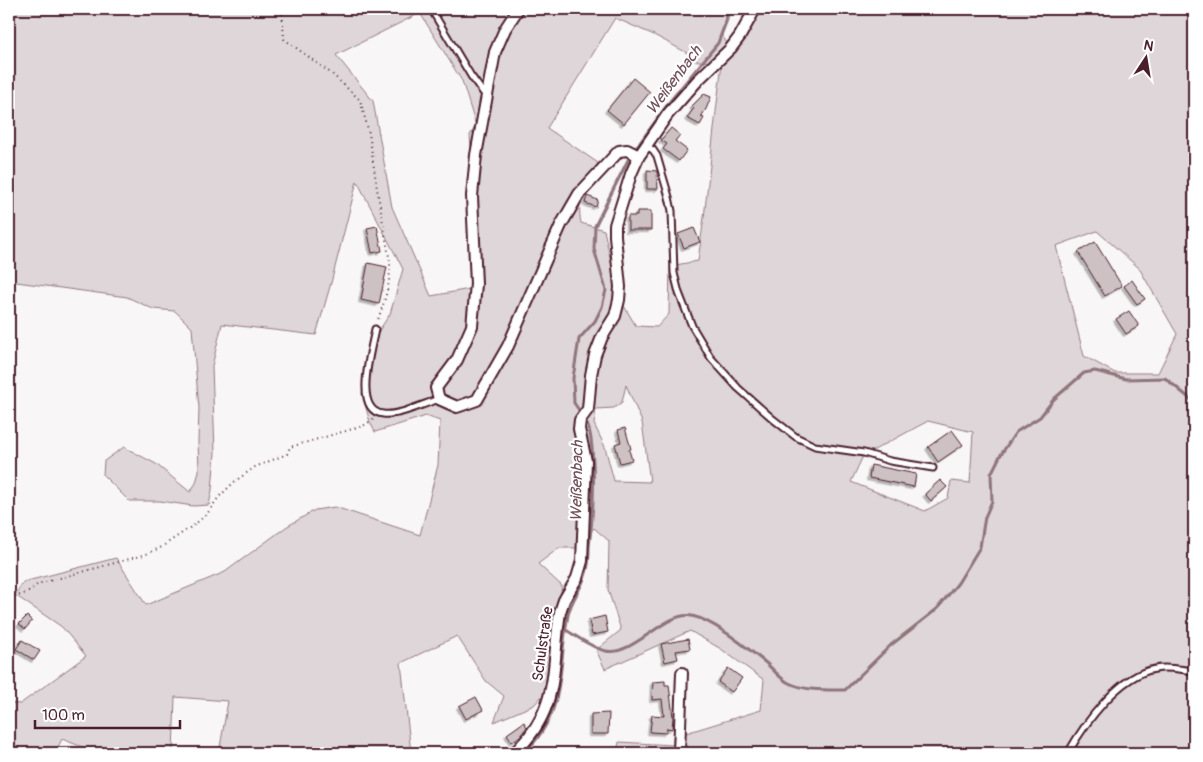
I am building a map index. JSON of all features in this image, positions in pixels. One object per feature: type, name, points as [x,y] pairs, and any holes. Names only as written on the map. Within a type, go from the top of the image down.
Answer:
[{"type":"street","points":[[518,9],[505,30],[495,52],[476,154],[472,196],[476,284],[472,326],[458,360],[436,388],[439,399],[457,407],[477,400],[508,346],[561,225],[579,194],[619,151],[634,153],[646,146],[668,114],[686,93],[731,48],[755,9]]},
{"type":"street","name":"Schulstraße","points":[[514,753],[528,740],[546,710],[552,686],[560,612],[564,600],[578,578],[582,561],[586,460],[579,429],[580,420],[588,409],[595,354],[614,316],[619,300],[620,287],[615,236],[616,225],[631,174],[634,153]]},
{"type":"street","points":[[679,753],[682,673]]},
{"type":"lane","points":[[431,9],[471,76],[486,96]]},
{"type":"lane","points":[[646,146],[653,150],[657,156],[670,197],[674,273],[678,293],[692,326],[711,358],[738,388],[796,437],[815,446],[864,453],[933,468]]},
{"type":"lane","points":[[375,329],[365,388],[365,397],[372,410],[381,414],[395,413],[439,399]]},
{"type":"lane","points":[[1068,753],[1092,716],[1123,684],[1135,676],[1153,669],[1165,667],[1194,670]]},
{"type":"path","points":[[282,9],[284,39],[332,74],[360,100],[369,133],[391,273],[386,298],[375,329]]},
{"type":"path","points":[[9,596],[17,597],[30,591],[38,584],[144,555],[160,548],[207,514],[218,498],[234,482],[254,467],[287,454],[290,447],[363,426],[381,414]]},
{"type":"shaded area","points":[[9,9],[277,9],[280,13],[285,9],[729,9],[728,20],[722,35],[728,45],[750,9],[1194,9],[1194,753],[617,753],[619,742],[673,745],[673,737],[761,710],[764,680],[721,649],[690,631],[605,669],[596,650],[621,630],[608,590],[609,541],[594,528],[577,548],[559,548],[538,564],[562,586],[544,694],[534,705],[494,722],[504,696],[486,681],[457,636],[401,663],[411,753],[219,753],[228,701],[175,697],[173,753],[98,753],[62,739],[55,753],[27,753],[9,745],[9,703],[20,704],[86,656],[62,627],[15,595],[23,582],[116,558],[146,605],[225,572],[286,527],[315,510],[335,507],[420,535],[438,465],[440,421],[426,416],[375,432],[370,422],[362,394],[372,341],[390,314],[403,269],[357,181],[316,335],[222,324],[212,366],[215,453],[209,505],[193,506],[160,501],[129,501],[103,475],[104,461],[124,447],[156,464],[190,492],[196,483],[199,471],[199,408],[192,328],[175,311],[153,309],[127,297],[9,281]],"holes":[[[420,13],[462,81],[476,126],[470,135],[481,287],[431,296],[392,207],[373,101],[336,55]],[[615,18],[654,35],[689,54],[688,60],[722,63],[698,261],[670,266],[669,314],[657,327],[636,326],[624,306],[604,230],[581,223],[581,199],[586,184],[598,163],[547,128]],[[1097,231],[1139,268],[1177,334],[1158,373],[1115,373],[1084,356],[1056,246]],[[626,385],[642,422],[650,482],[614,481],[605,447],[594,424],[596,409],[614,408],[622,402]],[[928,421],[973,432],[970,483],[951,481],[948,498],[925,511],[851,482],[863,456]]]},
{"type":"building","points":[[633,78],[650,92],[624,124],[607,110]]},
{"type":"building","points":[[704,94],[711,97],[701,117],[704,118],[700,125],[687,118],[694,108],[692,106]]},
{"type":"building","points":[[671,128],[680,135],[675,141],[687,150],[679,161],[663,149],[667,144],[661,140]]},
{"type":"building","points":[[647,170],[657,171],[658,189],[647,189]]},
{"type":"building","points":[[587,196],[598,200],[596,207],[585,203]]},
{"type":"building","points":[[637,211],[651,211],[651,230],[628,230],[628,216],[637,216]]},
{"type":"building","points":[[377,226],[382,251],[372,253],[367,228]]},
{"type":"building","points":[[694,228],[700,242],[684,248],[678,234]]},
{"type":"building","points":[[1095,242],[1122,286],[1105,296],[1078,252]]},
{"type":"building","points":[[368,263],[387,267],[379,304],[361,300]]},
{"type":"building","points":[[1132,280],[1145,299],[1137,304],[1124,286]]},
{"type":"building","points":[[1129,311],[1139,326],[1126,334],[1116,319]]},
{"type":"building","points":[[625,428],[632,460],[620,463],[615,444],[621,442],[618,430]]},
{"type":"building","points":[[952,430],[963,445],[938,462],[928,447]]},
{"type":"building","points":[[871,465],[916,474],[914,487],[869,478]]},
{"type":"building","points":[[940,480],[947,487],[931,501],[925,494]]},
{"type":"building","points":[[27,616],[32,621],[25,629],[19,624]]},
{"type":"building","points":[[605,616],[608,632],[592,635],[589,620]]},
{"type":"building","points":[[688,639],[690,649],[676,651],[678,659],[665,662],[661,644]]},
{"type":"building","points":[[22,640],[40,651],[34,660],[16,649]]},
{"type":"building","points":[[728,668],[742,678],[732,692],[718,682]]},
{"type":"building","points":[[665,681],[665,685],[669,685],[673,717],[672,729],[667,728],[666,733],[650,732],[652,715],[664,716],[662,699],[652,700],[653,682]]},
{"type":"building","points":[[476,697],[483,710],[466,719],[459,706]]},
{"type":"building","points":[[609,713],[608,734],[591,734],[591,714]]},
{"type":"building","points":[[524,722],[527,727],[512,742],[507,734]]},
{"type":"waterway","name":"Weißenbach","points":[[581,413],[574,403],[573,378],[579,339],[595,321],[602,307],[606,290],[594,249],[595,226],[629,158],[671,100],[718,43],[726,21],[727,9]]},
{"type":"waterway","points":[[566,630],[596,647],[606,651],[616,651],[638,641],[671,620],[682,616],[692,616],[711,623],[730,636],[789,683],[809,689],[845,690],[891,645],[937,609],[958,583],[980,547],[985,517],[992,501],[991,474],[1000,456],[1016,432],[1040,417],[1054,399],[1084,373],[1095,371],[1126,379],[1165,378],[1194,402]]},
{"type":"waterway","name":"Weißenbach","points":[[524,753],[538,737],[548,721],[554,705],[561,671],[568,615],[588,567],[593,472],[591,437],[584,419]]}]
